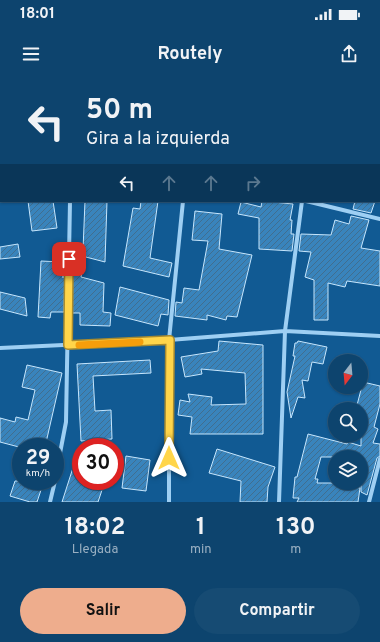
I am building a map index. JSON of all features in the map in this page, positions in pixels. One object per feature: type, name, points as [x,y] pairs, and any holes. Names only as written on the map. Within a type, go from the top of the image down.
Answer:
[{"type":"street","points":[[63,438],[66,422],[70,202]]},
{"type":"street","points":[[169,502],[170,340],[183,202]]},
{"type":"street","points":[[280,502],[285,331],[302,202]]},
{"type":"street","points":[[310,202],[380,219]]},
{"type":"street","points":[[0,348],[170,340],[285,331],[380,336]]},
{"type":"street","points":[[369,502],[380,459]]},
{"type":"street","points":[[50,502],[53,490]]},
{"type":"building","points":[[28,202],[53,202],[57,228],[32,231]]},
{"type":"building","points":[[85,202],[107,202],[105,262],[82,256]]},
{"type":"building","points":[[141,202],[158,202],[150,258],[172,263],[169,277],[123,266],[133,208],[140,209]]},
{"type":"building","points":[[241,202],[261,207],[262,202],[293,204],[290,220],[292,220],[291,234],[294,234],[292,251],[259,249],[259,218],[238,214]]},
{"type":"building","points":[[355,202],[375,202],[371,213],[353,209]]},
{"type":"building","points":[[195,211],[222,214],[219,249],[252,255],[237,317],[227,316],[226,320],[207,315],[207,320],[175,316],[176,302],[182,303],[184,288],[199,290],[208,241],[192,240]]},
{"type":"building","points":[[351,216],[369,220],[361,248],[380,251],[380,286],[347,281],[345,287],[328,283],[328,320],[314,320],[314,280],[305,277],[311,252],[299,251],[301,234],[331,235],[335,220],[349,224]]},
{"type":"building","points":[[18,244],[20,257],[0,259],[0,247]]},
{"type":"building","points":[[41,261],[61,262],[63,278],[65,266],[64,312],[51,312],[50,318],[38,317]]},
{"type":"building","points":[[72,263],[84,264],[81,277],[104,283],[103,312],[111,313],[110,326],[80,325],[80,313],[71,313]]},
{"type":"building","points":[[120,287],[169,300],[168,315],[161,314],[158,326],[115,315]]},
{"type":"building","points":[[0,292],[25,298],[27,316],[0,309]]},
{"type":"building","points":[[219,341],[263,345],[263,434],[190,434],[192,417],[178,415],[180,400],[190,402],[188,394],[212,397],[211,405],[246,404],[245,373],[201,369],[202,374],[185,377],[181,357],[218,351]]},
{"type":"building","points":[[298,341],[327,347],[323,364],[312,362],[308,381],[302,380],[305,398],[298,397],[291,418],[287,392],[295,356],[293,356],[295,343]]},
{"type":"building","points":[[150,360],[151,373],[93,376],[95,411],[111,410],[112,438],[81,438],[77,364]]},
{"type":"building","points":[[27,365],[62,373],[47,438],[12,438],[12,445],[0,442],[0,418],[15,422],[16,417],[28,420],[35,390],[22,387]]},
{"type":"building","points":[[368,383],[380,386],[380,404],[374,427],[378,429],[373,443],[380,444],[380,456],[377,458],[367,495],[361,492],[361,490],[368,490],[368,450],[328,450],[328,457],[321,457],[315,479],[318,479],[317,483],[328,483],[328,490],[360,490],[358,502],[297,502],[299,498],[293,498],[295,477],[297,477],[308,434],[328,439],[328,442],[347,444],[348,442],[361,446],[361,442],[368,442],[368,402],[358,402],[360,394],[368,394]]},
{"type":"building","points":[[217,449],[275,467],[268,487],[267,502],[240,502],[241,481],[209,473]]},
{"type":"building","points":[[126,456],[150,460],[146,491],[124,488]]},
{"type":"building","points":[[72,471],[72,490],[102,490],[98,502],[62,502]]},
{"type":"building","points":[[12,490],[41,490],[37,502],[30,502],[10,496]]},
{"type":"slow traffic","points":[[79,345],[140,342]]},
{"type":"route","points":[[69,259],[68,345],[170,340],[169,458]]}]
